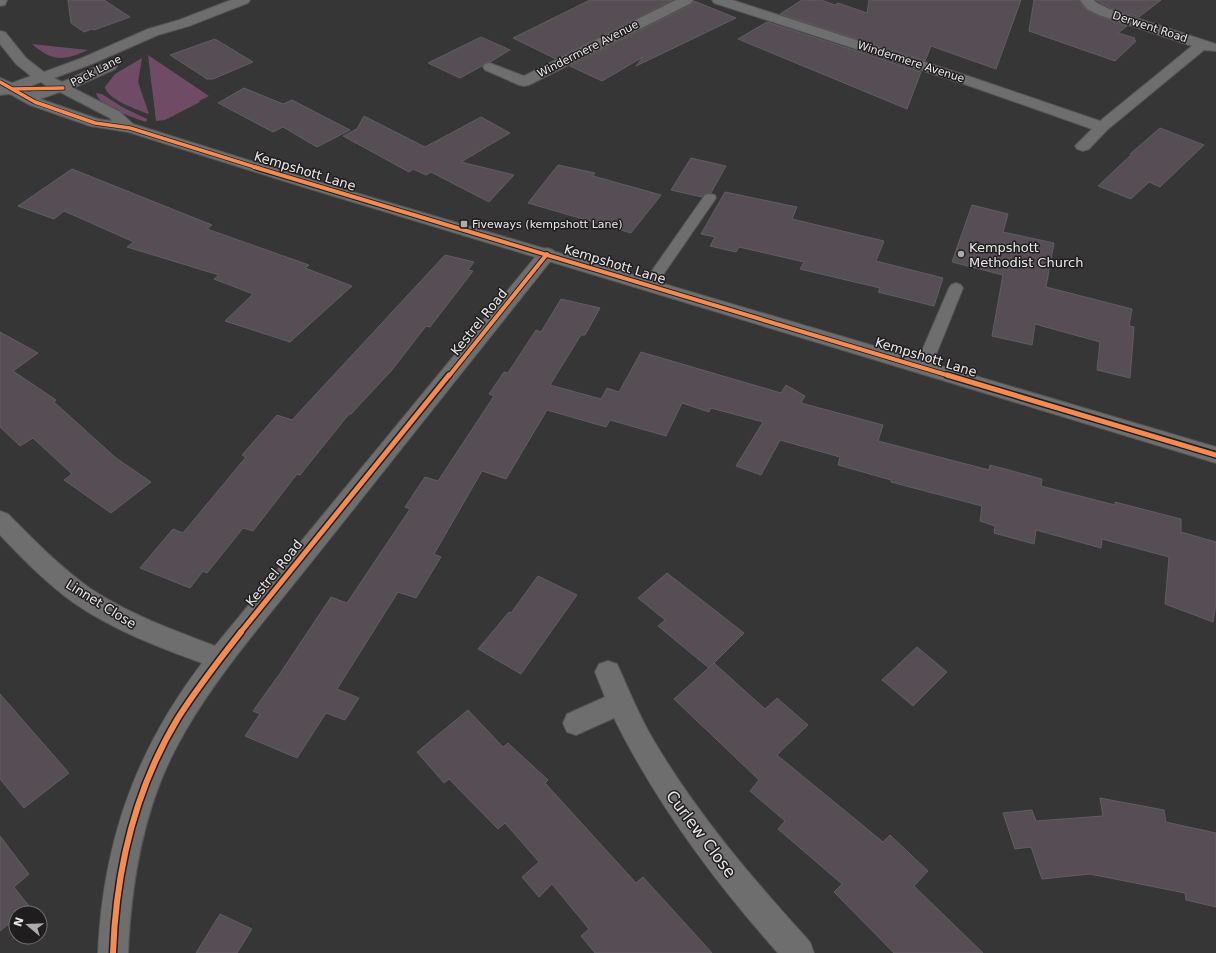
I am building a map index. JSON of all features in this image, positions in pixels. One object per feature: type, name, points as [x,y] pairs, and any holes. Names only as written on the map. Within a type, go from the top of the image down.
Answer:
[{"type":"street","name":"Pack Lane","points":[[4,88],[43,78],[101,56],[153,32],[184,23],[243,0]]},
{"type":"street","name":"Windermere Avenue","points":[[490,67],[524,82],[686,0]]},
{"type":"street","name":"Windermere Avenue","points":[[719,0],[969,81],[1102,127]]},
{"type":"street","name":"Derwent Road","points":[[1087,0],[1092,6],[1104,12],[1209,47]]},
{"type":"street","name":"Pack Lane","points":[[0,102],[63,88],[99,72],[184,23]]},
{"type":"street","name":"Kempshott Lane","points":[[0,35],[21,61],[43,78],[115,115],[130,128]]},
{"type":"street","points":[[1083,146],[1102,127],[1209,47]]},
{"type":"street","name":"Kempshott Lane","points":[[4,88],[95,123],[130,128],[303,182],[1216,455]]},
{"type":"street","name":"Kestrel Road","points":[[113,953],[120,878],[131,833],[143,793],[160,753],[177,720],[220,659],[547,254]]},
{"type":"street","name":"Linnet Close","points":[[0,520],[62,580],[108,611],[142,629],[220,659]]},
{"type":"street","name":"Curlew Close","points":[[608,672],[620,703],[672,796],[754,904],[799,953]]},
{"type":"street","points":[[576,724],[620,703]]},
{"type":"lane","points":[[649,285],[710,198]]},
{"type":"lane","points":[[923,367],[956,288]]},
{"type":"shaded area","points":[[32,44],[88,50],[65,58],[58,58],[46,54]]},
{"type":"shaded area","points":[[148,55],[209,96],[165,120],[156,121]]},
{"type":"shaded area","points":[[142,58],[138,82],[149,114],[130,107],[117,100],[111,96],[105,87],[115,74]]},
{"type":"shaded area","points":[[96,93],[102,94],[122,107],[147,119],[146,122],[103,103],[98,98]]},
{"type":"building","points":[[68,0],[104,0],[130,17],[84,32],[71,23]]},
{"type":"building","points":[[590,0],[673,0],[556,59],[513,38]]},
{"type":"building","points":[[802,0],[821,0],[835,5],[838,3],[867,13],[869,0],[1021,0],[996,69],[931,46],[925,61],[780,14]]},
{"type":"building","points":[[1034,0],[1079,0],[1086,10],[1127,26],[1118,33],[1135,38],[1134,40],[1136,41],[1115,61],[1029,31]]},
{"type":"building","points":[[1096,0],[1161,0],[1139,17],[1110,8]]},
{"type":"building","points":[[694,1],[736,18],[636,66],[643,57],[602,81],[570,66],[692,4]]},
{"type":"building","points":[[767,22],[921,72],[907,109],[738,39]]},
{"type":"building","points":[[481,37],[510,50],[460,78],[428,63]]},
{"type":"building","points":[[215,39],[253,62],[213,79],[207,79],[170,55]]},
{"type":"building","points":[[244,88],[283,104],[292,100],[350,130],[317,147],[283,127],[273,132],[218,103]]},
{"type":"building","points":[[364,116],[425,147],[481,117],[510,133],[461,162],[514,175],[489,202],[431,172],[426,175],[413,169],[409,172],[343,136],[357,129]]},
{"type":"building","points":[[1160,128],[1204,145],[1160,187],[1149,182],[1131,199],[1098,186],[1132,154],[1130,154]]},
{"type":"building","points":[[691,158],[726,166],[711,193],[705,194],[702,197],[671,190]]},
{"type":"building","points":[[558,165],[595,173],[593,176],[661,195],[631,233],[528,203]]},
{"type":"building","points":[[72,169],[212,225],[207,229],[309,265],[305,268],[352,286],[290,342],[225,321],[253,294],[214,279],[219,275],[127,247],[134,242],[64,211],[54,219],[18,206]]},
{"type":"building","points":[[725,192],[797,207],[792,219],[884,241],[876,261],[943,278],[934,306],[878,292],[880,288],[800,269],[804,262],[739,247],[736,252],[710,246],[715,237],[701,234]]},
{"type":"building","points":[[972,205],[1008,214],[1003,232],[1054,243],[1046,287],[1132,309],[1129,326],[1134,327],[1130,378],[1097,370],[1100,342],[1035,324],[1032,345],[992,336],[1003,275],[952,262]]},
{"type":"building","points":[[445,255],[474,262],[468,270],[473,271],[430,327],[426,326],[392,370],[351,414],[349,414],[300,475],[297,474],[253,531],[243,528],[207,573],[203,571],[190,588],[140,568],[173,529],[183,533],[246,457],[242,455],[277,415],[292,420]]},
{"type":"building","points":[[561,299],[600,308],[585,335],[581,335],[550,385],[601,399],[607,388],[619,392],[641,352],[781,393],[786,385],[805,396],[801,403],[883,425],[878,441],[989,470],[990,465],[1042,479],[1041,486],[1115,505],[1115,502],[1181,519],[1181,532],[1216,542],[1216,604],[1213,622],[1165,604],[1169,557],[1102,539],[1101,548],[1036,530],[1034,544],[994,533],[995,526],[980,521],[982,506],[891,482],[891,480],[838,465],[840,457],[780,440],[761,475],[736,466],[763,422],[711,408],[709,412],[682,403],[666,436],[610,420],[606,427],[547,410],[506,479],[482,471],[434,554],[441,557],[416,598],[398,592],[337,689],[359,698],[345,720],[326,713],[297,758],[245,736],[260,714],[253,711],[331,597],[347,603],[410,509],[405,507],[425,477],[438,481],[494,396],[489,394],[504,372],[508,373],[536,330],[541,332]]},
{"type":"building","points":[[0,332],[38,353],[13,371],[56,400],[54,402],[116,458],[151,482],[111,513],[64,480],[72,474],[33,438],[20,446],[0,427]]},
{"type":"building","points":[[667,573],[744,633],[709,668],[658,626],[665,620],[638,598]]},
{"type":"building","points":[[538,576],[577,595],[521,674],[478,649],[509,612],[511,613]]},
{"type":"building","points":[[917,647],[947,672],[913,706],[882,680]]},
{"type":"building","points":[[714,663],[765,709],[777,698],[808,725],[777,755],[883,842],[890,835],[928,871],[914,886],[983,953],[894,953],[834,892],[842,884],[778,829],[785,821],[750,791],[759,780],[674,699]]},
{"type":"building","points":[[0,694],[69,773],[24,808],[0,779]]},
{"type":"building","points":[[468,710],[503,747],[508,743],[548,780],[545,783],[636,883],[643,877],[712,953],[595,953],[581,936],[589,929],[552,884],[539,897],[522,877],[539,862],[505,823],[498,829],[449,779],[444,783],[417,752]]},
{"type":"building","points":[[1100,798],[1164,810],[1166,822],[1216,833],[1216,907],[1186,900],[1185,893],[1090,874],[1042,879],[1031,847],[1015,849],[1003,813],[1032,810],[1036,821],[1103,816]]},
{"type":"building","points":[[0,836],[29,874],[14,887],[28,905],[8,905],[8,924],[0,931]]},
{"type":"building","points":[[220,914],[252,929],[237,953],[196,953]]},
{"type":"cycle path","points":[[0,82],[35,102],[95,123],[130,128],[303,182],[1216,455]]},
{"type":"cycle path","points":[[13,89],[63,88]]},
{"type":"cycle path","points":[[113,953],[117,896],[124,858],[135,816],[158,756],[186,706],[249,622],[547,254]]},
{"type":"place","name":"Fiveways (kempshott Lane)","points":[[464,224]]},
{"type":"place","name":"Kempshott Methodist Church","points":[[961,254]]}]
